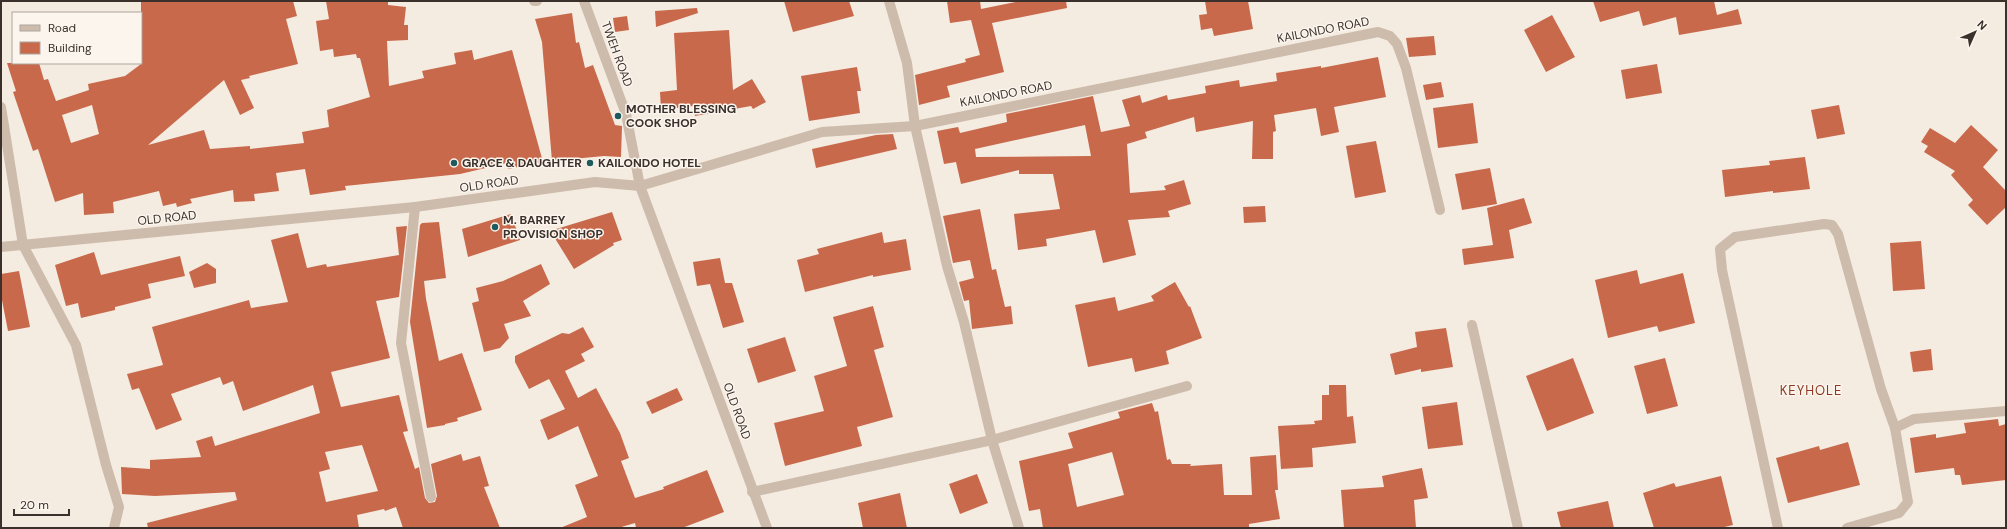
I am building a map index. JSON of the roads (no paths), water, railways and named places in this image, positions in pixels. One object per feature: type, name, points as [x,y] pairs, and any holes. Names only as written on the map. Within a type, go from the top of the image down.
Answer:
[{"type":"street","name":"TWEH ROAD","points":[[584,1],[626,114],[640,186]]},
{"type":"street","points":[[889,1],[907,63],[915,126],[947,266],[964,322],[992,440],[1019,528]]},
{"type":"street","name":"KAILONDO ROAD","points":[[640,186],[822,132],[915,126],[1378,32],[1390,36],[1397,44],[1406,68],[1440,210]]},
{"type":"street","points":[[1,107],[23,245],[76,345],[106,465],[120,507],[114,528]]},
{"type":"street","name":"OLD ROAD","points":[[1,247],[415,207],[595,182],[640,186],[752,492],[767,528]]},
{"type":"street","points":[[415,207],[401,343],[431,497]]},
{"type":"street","points":[[1778,528],[1722,270],[1720,249],[1735,237],[1824,224],[1832,225],[1838,234],[1881,389],[1895,428],[1908,502],[1899,513],[1847,528]]},
{"type":"street","points":[[1472,325],[1518,528]]},
{"type":"street","points":[[752,492],[992,440],[1187,386]]},
{"type":"street","points":[[1895,428],[1914,419],[2006,411]]},
{"type":"place","name":"MOTHER BLESSING COOK SHOP","points":[[618,116]]},
{"type":"place","name":"GRACE & DAUGHTER","points":[[454,163]]},
{"type":"place","name":"KAILONDO HOTEL","points":[[590,163]]},
{"type":"place","name":"M. BARREY PROVISION SHOP","points":[[495,227]]},
{"type":"district","name":"KEYHOLE","points":[[1811,390]]}]
